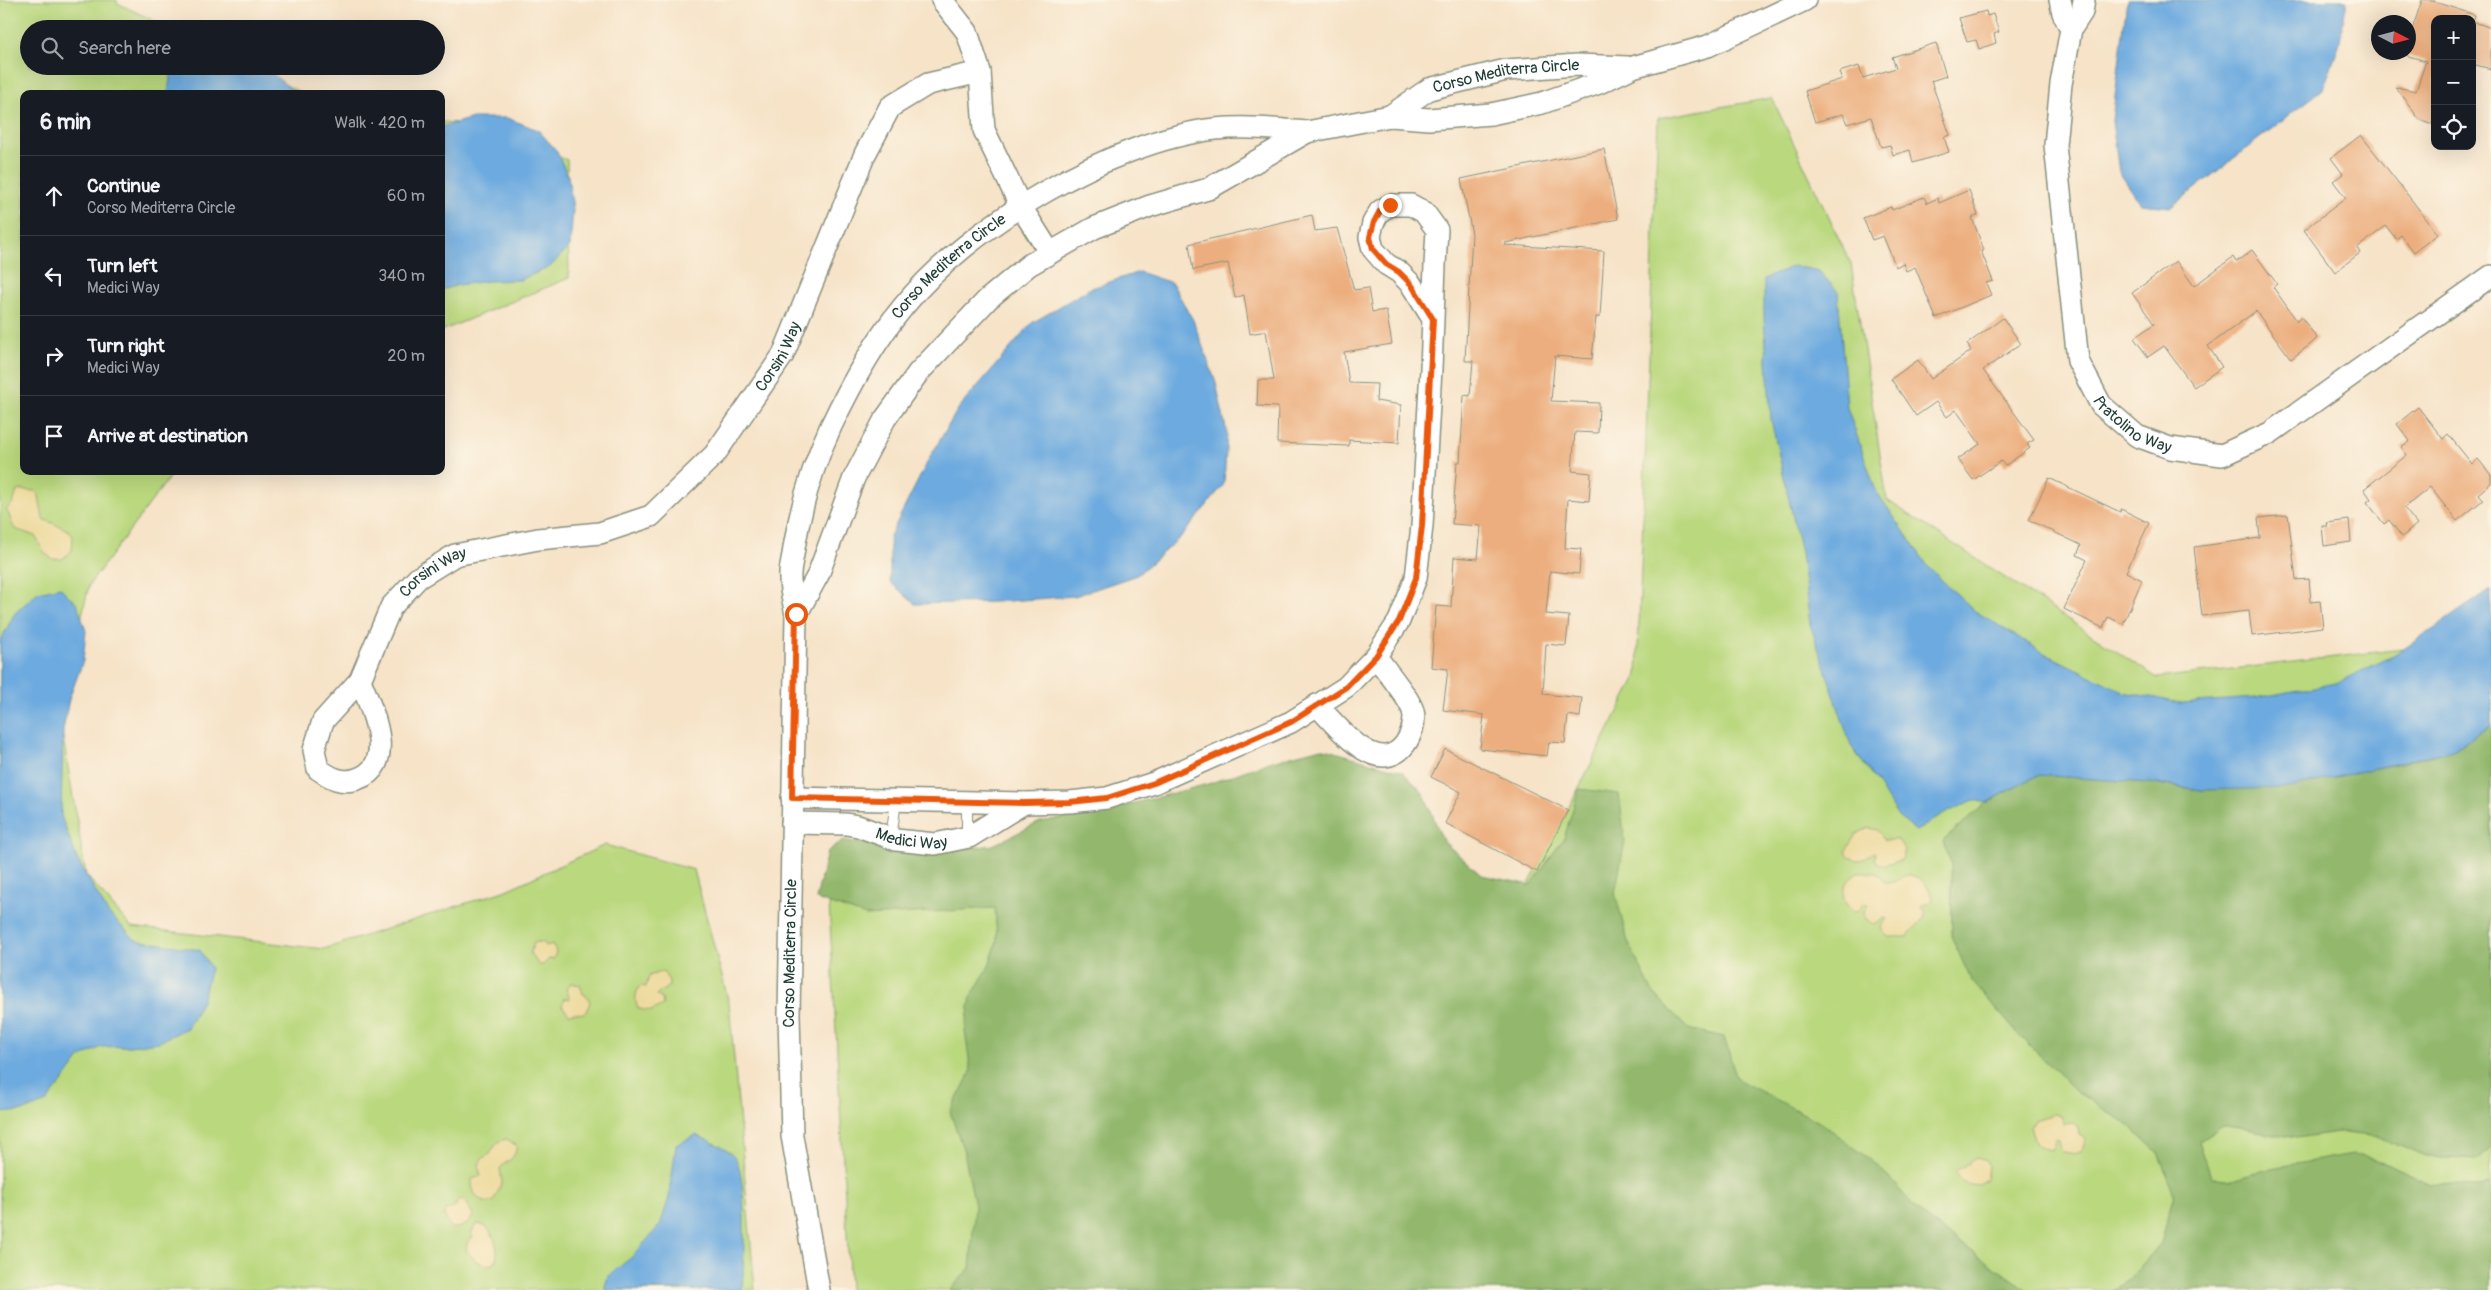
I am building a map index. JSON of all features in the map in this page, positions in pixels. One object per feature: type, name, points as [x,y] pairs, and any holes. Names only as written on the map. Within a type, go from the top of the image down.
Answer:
[{"type":"street","points":[[942,0],[967,32],[980,72],[984,130],[1021,208],[1050,253]]},
{"type":"street","name":"Corso Mediterra Circle","points":[[820,1290],[792,1136],[789,1014],[796,614],[790,578],[800,512],[819,452],[850,385],[903,307],[960,249],[1021,208],[1087,168],[1161,141],[1215,129],[1269,128],[1307,132],[1390,116],[1429,119],[1491,114],[1542,103],[1599,83],[1633,67],[1708,46],[1805,0]]},
{"type":"street","points":[[2060,0],[2063,13],[2071,29]]},
{"type":"street","name":"Pratolino Way","points":[[2084,0],[2082,12],[2071,29],[2061,84],[2055,145],[2078,361],[2101,405],[2137,436],[2170,448],[2222,455],[2270,433],[2491,276]]},
{"type":"street","name":"Corso Mediterra Circle","points":[[1390,116],[1429,88],[1506,70],[1577,65],[1633,67]]},
{"type":"street","name":"Corsini Way","points":[[360,680],[391,607],[418,578],[456,555],[538,539],[600,533],[652,516],[715,454],[783,355],[865,154],[890,107],[928,84],[980,72]]},
{"type":"street","name":"Corso Mediterra Circle","points":[[796,614],[818,574],[854,478],[885,419],[918,372],[988,299],[1029,265],[1102,225],[1150,206],[1208,189],[1307,132]]},
{"type":"street","name":"Medici Way","points":[[792,798],[1024,803],[1070,802],[1107,798],[1154,783],[1291,722],[1346,687],[1376,656],[1399,621],[1416,578],[1422,526],[1433,319],[1437,230],[1424,212],[1411,205],[1390,205],[1380,211],[1374,222],[1370,237],[1373,249],[1386,264],[1399,272],[1411,284],[1433,319]]},
{"type":"street","points":[[1317,705],[1355,744],[1371,754],[1384,756],[1400,752],[1410,738],[1413,711],[1376,656]]},
{"type":"street","name":"Medici Way","points":[[792,823],[846,824],[858,826],[891,839],[915,844],[935,844],[967,838],[1024,803]]},
{"type":"lane","points":[[891,839],[896,800]]},
{"type":"lane","points":[[967,802],[967,838]]},
{"type":"green space","points":[[0,0],[117,0],[117,3],[152,20],[20,20],[20,75],[266,75],[296,90],[20,90],[20,475],[171,475],[89,585],[59,714],[86,875],[131,927],[324,949],[504,891],[605,845],[694,870],[729,1003],[755,1290],[0,1290]]},
{"type":"green space","points":[[1772,98],[1851,264],[1887,500],[2157,678],[2471,641],[2491,618],[2491,1290],[850,1290],[828,885],[1496,948],[1637,675],[1658,118]]},
{"type":"green space","points":[[445,122],[485,124],[567,160],[569,278],[445,329]]},
{"type":"green space","points":[[2491,725],[2491,1148],[2477,1160],[2425,1157],[2379,1137],[2337,1132],[2297,1138],[2222,1125],[2199,1141],[2211,1177],[2232,1180],[2272,1168],[2353,1154],[2387,1163],[2431,1184],[2479,1186],[2491,1184],[2491,1290],[2112,1290],[2128,1281],[2161,1243],[2175,1194],[2158,1153],[2129,1125],[2078,1093],[2017,1033],[1971,980],[1952,938],[1951,863],[1943,841],[1986,803],[2038,775],[2149,783],[2202,790],[2343,774],[2396,764],[2453,750]]},
{"type":"green space","points":[[1321,748],[1402,771],[1424,794],[1443,841],[1481,875],[1531,885],[1564,838],[1579,789],[1619,794],[1625,841],[1615,893],[1628,942],[1652,991],[1688,1029],[1724,1037],[1737,1079],[1823,1124],[1877,1165],[1925,1218],[2027,1290],[950,1290],[970,1268],[975,1206],[964,1152],[950,1112],[971,1072],[965,1031],[971,997],[989,966],[997,941],[995,908],[866,916],[816,899],[827,852],[843,840],[927,854],[993,845],[1040,822],[1100,812],[1208,784],[1272,761]]},
{"type":"sand","points":[[17,491],[35,491],[39,496],[43,519],[68,530],[73,536],[72,551],[62,559],[52,559],[44,552],[35,536],[15,529],[13,526],[6,510],[13,503]]},
{"type":"sand","points":[[1869,828],[1877,830],[1885,840],[1898,840],[1905,850],[1902,860],[1882,865],[1875,860],[1876,853],[1874,852],[1859,860],[1849,856],[1846,851],[1856,834]]},
{"type":"sand","points":[[1858,873],[1876,873],[1887,883],[1894,882],[1907,875],[1912,875],[1925,884],[1932,897],[1932,902],[1921,906],[1926,912],[1925,916],[1908,937],[1890,937],[1883,932],[1881,927],[1887,919],[1884,918],[1875,925],[1865,918],[1864,913],[1868,904],[1864,903],[1859,911],[1854,912],[1845,902],[1845,886]]},
{"type":"sand","points":[[543,942],[546,946],[552,944],[556,951],[554,959],[549,959],[543,965],[539,965],[530,953],[534,943]]},
{"type":"sand","points":[[661,972],[664,973],[669,981],[669,986],[656,995],[662,999],[663,1005],[651,1011],[639,1009],[636,1001],[638,988],[640,986],[646,987],[649,976]]},
{"type":"sand","points":[[571,983],[580,985],[583,994],[587,996],[590,1002],[586,1011],[582,1013],[569,1014],[562,1006],[564,998],[570,999],[566,989]]},
{"type":"sand","points":[[2054,1114],[2061,1116],[2064,1124],[2074,1123],[2078,1127],[2079,1135],[2086,1139],[2082,1150],[2075,1154],[2062,1152],[2059,1140],[2056,1139],[2052,1149],[2048,1150],[2036,1144],[2030,1127],[2034,1120]]},
{"type":"sand","points":[[507,1139],[517,1146],[516,1151],[513,1157],[500,1168],[502,1183],[493,1202],[484,1202],[475,1193],[472,1179],[481,1176],[479,1166],[481,1160],[490,1154],[499,1142]]},
{"type":"sand","points":[[1976,1158],[1986,1161],[1988,1166],[1986,1180],[1978,1185],[1963,1182],[1958,1178],[1956,1171]]},
{"type":"sand","points":[[459,1199],[466,1201],[473,1215],[465,1225],[451,1228],[444,1216],[445,1210],[454,1208]]},
{"type":"sand","points":[[477,1224],[483,1225],[492,1233],[497,1253],[494,1264],[478,1262],[466,1250],[467,1243],[473,1237],[471,1233]]},
{"type":"water","points":[[2127,0],[2347,0],[2339,46],[2323,89],[2171,207],[2141,204],[2119,172],[2112,121]]},
{"type":"water","points":[[171,75],[274,75],[292,90],[168,90]]},
{"type":"water","points":[[473,118],[507,118],[538,130],[556,150],[568,176],[573,209],[570,246],[550,267],[520,280],[488,281],[445,289],[445,126]]},
{"type":"water","points":[[1793,266],[1819,271],[1838,292],[1847,407],[1876,491],[1930,569],[1975,611],[2044,653],[2124,692],[2181,703],[2256,698],[2336,683],[2395,655],[2491,589],[2491,725],[2453,750],[2290,788],[2202,790],[2149,783],[2038,775],[1986,803],[1974,800],[1946,813],[1916,831],[1898,817],[1880,787],[1851,746],[1810,624],[1801,553],[1771,420],[1764,318],[1764,279]]},
{"type":"water","points":[[1139,272],[1172,283],[1193,320],[1216,383],[1227,433],[1224,484],[1183,535],[1137,575],[1075,596],[995,602],[915,604],[890,582],[890,536],[930,457],[958,409],[1032,323],[1089,289]]},
{"type":"water","points":[[60,587],[77,604],[86,631],[83,661],[69,699],[63,730],[61,816],[78,861],[108,913],[136,940],[200,950],[211,968],[202,1001],[187,1028],[159,1042],[101,1047],[80,1058],[47,1102],[23,1111],[0,1113],[0,641],[15,613],[38,592]]},
{"type":"water","points":[[696,1135],[726,1149],[734,1156],[738,1165],[744,1220],[742,1290],[604,1290],[608,1276],[632,1257],[660,1225],[669,1198],[676,1145]]},
{"type":"building","points":[[2422,0],[2435,0],[2435,2],[2475,15],[2431,15],[2431,124],[2419,119],[2396,87],[2416,91],[2426,61],[2416,58],[2416,18]]},
{"type":"building","points":[[1986,11],[1987,16],[1993,14],[1999,32],[1994,34],[1996,43],[1979,49],[1976,40],[1967,42],[1959,18]]},
{"type":"building","points":[[2476,22],[2491,28],[2491,69],[2476,65]]},
{"type":"building","points":[[1936,43],[1946,76],[1931,81],[1950,135],[1944,137],[1949,152],[1913,163],[1910,150],[1893,155],[1890,145],[1881,147],[1871,117],[1847,124],[1843,114],[1815,122],[1805,91],[1842,79],[1839,72],[1859,66],[1863,78],[1896,68],[1892,57]]},
{"type":"building","points":[[2361,135],[2438,234],[2414,252],[2401,235],[2396,239],[2386,226],[2357,248],[2360,253],[2335,272],[2304,230],[2346,198],[2333,181],[2343,174],[2331,158]]},
{"type":"building","points":[[1604,149],[1618,219],[1505,243],[1505,245],[1604,251],[1600,317],[1596,317],[1592,359],[1555,356],[1551,401],[1599,403],[1598,433],[1575,432],[1572,471],[1591,473],[1589,501],[1568,499],[1565,548],[1581,549],[1579,574],[1550,571],[1546,614],[1569,616],[1566,646],[1546,644],[1543,694],[1582,698],[1580,717],[1568,715],[1565,743],[1549,742],[1547,756],[1480,749],[1484,715],[1443,710],[1448,669],[1431,667],[1436,606],[1451,607],[1454,557],[1478,559],[1481,526],[1452,524],[1457,462],[1460,462],[1464,395],[1470,396],[1473,361],[1465,361],[1472,234],[1461,179]]},
{"type":"building","points":[[1969,190],[1978,215],[1972,218],[1984,250],[1981,251],[1993,281],[1986,283],[1991,295],[1936,318],[1915,267],[1906,271],[1903,263],[1896,267],[1883,236],[1872,240],[1863,218],[1891,207],[1892,210],[1924,197],[1927,203],[1938,198],[1939,203]]},
{"type":"building","points":[[1312,215],[1315,231],[1337,228],[1354,290],[1368,288],[1372,312],[1386,310],[1392,344],[1344,352],[1349,383],[1377,384],[1376,401],[1401,405],[1399,443],[1349,440],[1349,446],[1277,443],[1278,407],[1257,406],[1258,380],[1274,380],[1266,331],[1250,334],[1244,295],[1235,298],[1228,263],[1193,270],[1189,244]]},
{"type":"building","points":[[2252,250],[2277,284],[2273,287],[2297,321],[2301,317],[2317,338],[2291,359],[2256,311],[2208,346],[2222,367],[2194,387],[2164,346],[2148,357],[2134,338],[2154,324],[2132,293],[2176,261],[2194,286],[2233,257],[2236,262]]},
{"type":"building","points":[[2003,318],[2021,344],[1983,370],[2034,440],[2027,444],[2030,448],[2005,466],[2001,461],[1973,480],[1958,459],[1980,444],[1956,410],[1947,417],[1936,402],[1916,416],[1891,379],[1918,360],[1931,379],[1971,351],[1967,344]]},
{"type":"building","points":[[2418,407],[2443,439],[2448,434],[2472,464],[2478,459],[2491,475],[2491,483],[2478,494],[2483,500],[2457,521],[2430,487],[2404,508],[2417,524],[2402,537],[2389,520],[2384,524],[2367,502],[2371,499],[2364,489],[2407,455],[2401,447],[2410,441],[2397,424]]},
{"type":"building","points":[[2049,478],[2120,512],[2121,509],[2149,523],[2126,572],[2142,580],[2123,624],[2108,617],[2103,628],[2064,609],[2087,560],[2077,555],[2081,545],[2029,520]]},
{"type":"building","points":[[2288,515],[2296,580],[2309,579],[2311,602],[2320,601],[2323,627],[2252,636],[2249,611],[2202,616],[2194,547],[2260,538],[2258,518]]},
{"type":"building","points":[[2349,520],[2351,542],[2324,546],[2322,526],[2328,526],[2327,523]]},
{"type":"building","points":[[1445,749],[1568,810],[1537,872],[1445,823],[1461,792],[1431,777]]},
{"type":"route","points":[[796,614],[792,798],[1024,803],[1070,802],[1107,798],[1154,783],[1291,722],[1346,687],[1376,656],[1399,621],[1416,578],[1422,526],[1433,319],[1411,284],[1399,272],[1386,264],[1373,249],[1370,237],[1374,222],[1380,211],[1390,205]]}]
